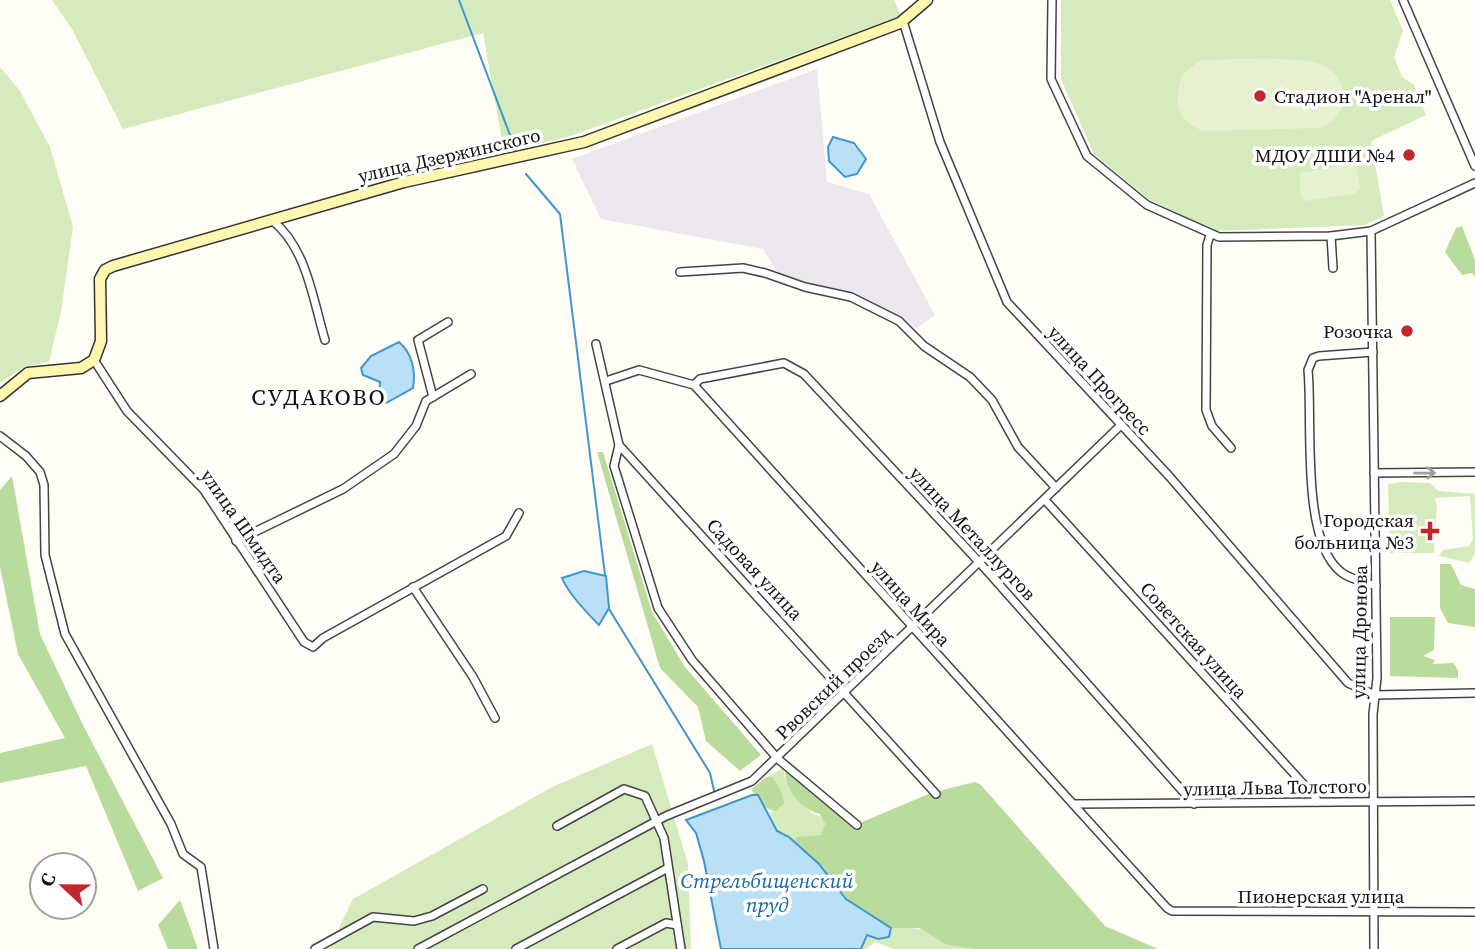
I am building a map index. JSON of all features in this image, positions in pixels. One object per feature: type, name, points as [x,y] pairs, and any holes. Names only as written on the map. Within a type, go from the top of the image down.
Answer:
[{"type":"street","points":[[903,21],[927,0]]},
{"type":"street","points":[[1052,0],[1051,79],[1087,156],[1147,205],[1210,235],[1331,236],[1371,230],[1475,183]]},
{"type":"street","points":[[1403,0],[1475,166]]},
{"type":"street","name":"улица Дзержинского","points":[[94,360],[101,341],[100,279],[105,270],[155,252],[404,181],[583,142],[903,21]]},
{"type":"street","name":"улица Прогресс","points":[[903,21],[940,142],[1007,302],[1121,425],[1348,683],[1375,695]]},
{"type":"street","points":[[273,220],[291,238],[303,264],[326,340]]},
{"type":"street","name":"улица Дронова","points":[[1371,230],[1377,671],[1373,802],[1374,949]]},
{"type":"street","points":[[1210,235],[1207,245],[1206,410],[1212,426],[1231,449]]},
{"type":"street","points":[[1331,236],[1333,268]]},
{"type":"street","points":[[680,272],[743,268],[765,272],[805,287],[850,297],[900,321],[924,346],[970,377],[992,400],[1018,447],[1056,488]]},
{"type":"street","points":[[433,397],[418,340],[448,322]]},
{"type":"street","name":"Садовая улица","points":[[596,344],[606,381],[606,397],[620,445],[846,691],[936,794]]},
{"type":"street","points":[[1373,352],[1319,356],[1313,358],[1308,370],[1313,514],[1324,546],[1339,572],[1376,586]]},
{"type":"street","points":[[0,396],[29,373],[43,369],[75,369],[94,360]]},
{"type":"street","name":"улица Шмидта","points":[[94,360],[127,411],[204,490],[304,642],[313,647],[323,638],[413,587]]},
{"type":"street","name":"улица Металлургов","points":[[694,386],[699,379],[784,363],[804,374],[981,563],[1194,804]]},
{"type":"street","points":[[606,381],[639,370],[694,386]]},
{"type":"street","points":[[236,541],[343,489],[394,454],[416,426],[426,401],[471,374]]},
{"type":"street","name":"улица Мира","points":[[694,386],[1167,908]]},
{"type":"street","name":"Рвовский проезд","points":[[418,949],[666,816],[752,781],[778,759],[1121,425]]},
{"type":"street","points":[[0,436],[26,456],[40,472],[44,485],[45,555],[65,634],[171,824],[183,854],[201,867],[214,949]]},
{"type":"street","points":[[620,445],[614,466],[658,608],[692,660],[778,759],[858,825]]},
{"type":"street","points":[[1374,473],[1475,472]]},
{"type":"street","name":"Советская улица","points":[[1045,500],[1317,802]]},
{"type":"street","points":[[495,718],[473,677],[413,587],[506,536],[519,513]]},
{"type":"street","points":[[1375,695],[1475,693]]},
{"type":"street","points":[[557,826],[625,789],[645,796],[657,821],[668,868],[681,949]]},
{"type":"street","name":"улица Льва Толстого","points":[[1075,804],[1475,801]]},
{"type":"street","points":[[516,949],[668,868]]},
{"type":"street","points":[[315,949],[373,917],[414,921],[432,916],[483,890]]},
{"type":"street","name":"Пионерская улица","points":[[1167,908],[1172,911],[1475,912]]},
{"type":"street","points":[[617,949],[666,923],[677,925]]},
{"type":"shaded area","points":[[817,69],[827,182],[869,194],[935,315],[916,329],[905,319],[854,292],[818,286],[778,273],[763,249],[601,219],[572,159]]},
{"type":"green space","points":[[52,0],[894,0],[901,16],[571,136],[504,152],[483,33],[123,129],[72,29]]},
{"type":"green space","points":[[1061,0],[1390,0],[1403,31],[1394,57],[1402,77],[1414,85],[1426,115],[1371,141],[1384,216],[1364,225],[1214,231],[1150,200],[1094,154],[1061,79]]},
{"type":"green space","name":"Стадион \"Аренал\"","points":[[1201,60],[1293,60],[1322,65],[1340,81],[1343,93],[1341,109],[1333,120],[1321,128],[1204,131],[1188,122],[1178,102],[1182,75]]},
{"type":"green space","points":[[0,67],[20,91],[50,147],[73,227],[61,312],[49,362],[24,367],[0,383]]},
{"type":"green space","points":[[1351,164],[1356,168],[1360,188],[1356,193],[1305,201],[1300,197],[1300,173]]},
{"type":"green space","points":[[1462,226],[1475,260],[1475,277],[1472,273],[1462,275],[1445,252],[1456,228]]},
{"type":"green space","points":[[597,452],[603,452],[652,612],[685,667],[761,755],[740,771],[706,741],[698,707],[660,668]]},
{"type":"green space","points":[[12,476],[40,634],[83,725],[163,878],[138,891],[86,766],[0,783],[0,753],[65,738],[18,654],[0,567],[0,490]]},
{"type":"green space","points":[[1430,483],[1438,491],[1475,494],[1475,554],[1469,563],[1439,556],[1443,550],[1469,546],[1473,539],[1470,496],[1435,498],[1437,507],[1434,553],[1390,553],[1388,484]]},
{"type":"green space","points":[[1440,564],[1451,564],[1461,585],[1475,589],[1475,627],[1448,623],[1440,608]]},
{"type":"green space","points":[[1390,617],[1435,617],[1434,650],[1423,656],[1435,660],[1433,664],[1453,663],[1458,670],[1458,678],[1390,676]]},
{"type":"green space","points":[[652,744],[688,864],[691,949],[329,949],[353,899],[552,787]]},
{"type":"green space","points":[[783,768],[789,789],[811,813],[824,818],[825,831],[821,835],[794,841],[777,831],[769,812],[775,812],[772,777],[767,777]]},
{"type":"green space","points":[[786,770],[855,825],[931,793],[975,782],[981,785],[1105,926],[1158,949],[975,949],[947,945],[919,928],[891,928],[855,907],[794,841],[797,837],[821,835],[825,824],[820,814],[795,798],[788,784]]},
{"type":"green space","points":[[767,777],[772,777],[780,789],[784,803],[775,812],[763,806],[751,789]]},
{"type":"green space","points":[[180,900],[198,949],[168,949],[158,925]]},
{"type":"green space","points":[[908,927],[926,931],[947,945],[975,949],[894,949],[875,942],[866,949],[861,949],[868,935],[878,939],[892,932],[891,928]]},
{"type":"water","points":[[833,137],[854,143],[866,159],[857,174],[845,177],[829,161],[828,147]]},
{"type":"water","points":[[399,342],[412,363],[413,388],[386,403],[379,397],[380,382],[363,375],[361,368],[371,356]]},
{"type":"water","points":[[584,571],[606,576],[609,608],[599,625],[573,596],[562,578]]},
{"type":"water","name":"Стрельбищенский пруд","points":[[758,795],[777,831],[789,837],[819,864],[846,899],[891,928],[889,937],[878,939],[867,935],[861,949],[721,949],[704,861],[696,833],[686,820]]},
{"type":"waterway","points":[[459,0],[516,151]]},
{"type":"waterway","points":[[526,174],[560,214],[605,575]]},
{"type":"waterway","points":[[609,609],[710,773],[715,795]]},
{"type":"place","name":"Стадион \"Аренал\"","points":[[1260,96]]},
{"type":"place","name":"МДОУ ДШИ №4","points":[[1409,155]]},
{"type":"place","name":"Розочка","points":[[1407,331]]},
{"type":"place","name":"Городская больница №3","points":[[1430,531]]},
{"type":"district","name":"СУДАКОВО","points":[[319,397]]}]
